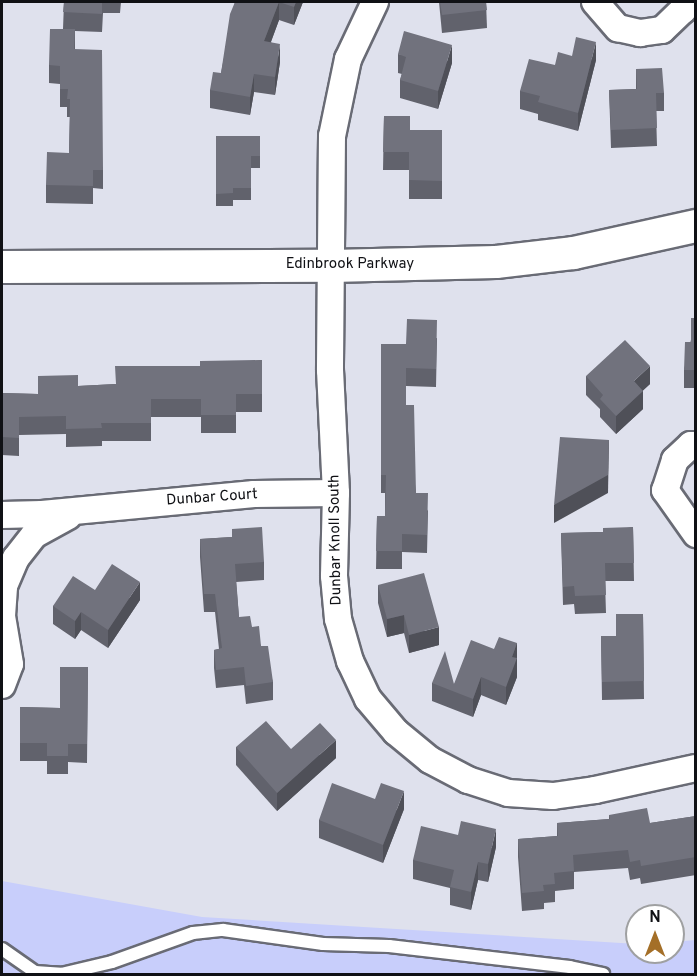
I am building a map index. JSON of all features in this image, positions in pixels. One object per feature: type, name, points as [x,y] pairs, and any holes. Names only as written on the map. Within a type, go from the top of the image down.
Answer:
[{"type":"street","name":"Dunbar Knoll South","points":[[375,2],[348,59],[332,135],[330,370],[336,493],[334,576],[338,619],[350,661],[368,699],[396,732],[430,760],[468,780],[508,793],[553,795],[595,790],[696,768]]},
{"type":"street","points":[[595,2],[618,28],[640,33],[662,30],[683,10],[685,2]]},
{"type":"street","name":"Edinbrook Parkway","points":[[2,267],[332,266],[472,263],[529,258],[638,241],[696,226]]},
{"type":"street","points":[[696,445],[691,445],[675,460],[665,490],[696,534]]},
{"type":"street","name":"Dunbar Court","points":[[2,516],[254,494],[336,493]]},
{"type":"street","name":"Dunbar Court","points":[[2,685],[10,664],[2,616],[4,586],[16,558],[34,535],[60,518],[88,510]]},
{"type":"lane","points":[[2,949],[35,972],[61,974],[112,962],[193,933],[223,930],[324,944],[388,946],[570,967],[603,975]]},
{"type":"shaded area","points":[[2,881],[202,917],[625,943],[625,964],[685,964],[685,941],[695,940],[695,974],[2,974]]},
{"type":"building","points":[[64,2],[102,2],[102,14],[63,12]]},
{"type":"building","points":[[235,2],[279,2],[264,41],[280,44],[275,77],[254,74],[250,97],[210,90],[213,72],[221,73],[230,14]]},
{"type":"building","points":[[279,2],[296,2],[294,7]]},
{"type":"building","points":[[440,2],[486,2],[487,10],[442,15]]},
{"type":"building","points":[[50,29],[75,29],[74,49],[102,50],[103,170],[93,170],[93,186],[46,185],[47,152],[69,153],[70,99],[67,99],[68,89],[60,89],[60,66],[49,65]]},
{"type":"building","points":[[404,31],[452,45],[438,91],[400,80],[406,57],[398,54]]},
{"type":"building","points":[[576,37],[596,42],[578,113],[538,102],[540,96],[520,91],[529,59],[555,65],[558,52],[572,56]]},
{"type":"building","points":[[662,68],[664,93],[656,93],[657,128],[611,130],[609,90],[637,89],[636,69]]},
{"type":"building","points":[[384,116],[410,116],[410,130],[442,130],[442,181],[409,180],[409,152],[383,152]]},
{"type":"building","points":[[216,136],[260,136],[260,156],[251,156],[251,188],[233,188],[233,193],[216,194]]},
{"type":"building","points":[[691,318],[696,318],[696,370],[684,370],[685,342],[691,342]]},
{"type":"building","points":[[407,319],[437,320],[436,369],[406,368],[406,405],[414,405],[416,493],[428,493],[427,535],[402,534],[402,551],[376,551],[377,516],[385,516],[386,475],[381,475],[381,344],[406,344]]},
{"type":"building","points":[[625,340],[650,366],[634,381],[643,391],[616,416],[600,399],[603,395],[586,376]]},
{"type":"building","points":[[262,360],[262,394],[236,394],[236,415],[201,415],[201,399],[151,399],[151,423],[101,423],[102,428],[66,429],[66,416],[19,417],[19,438],[2,437],[2,393],[38,394],[38,376],[78,375],[78,386],[116,384],[115,366],[200,366],[200,361]]},
{"type":"building","points":[[560,437],[609,440],[608,475],[554,505]]},
{"type":"building","points":[[262,527],[264,562],[235,564],[239,617],[250,616],[252,627],[259,626],[261,646],[268,646],[273,682],[246,686],[244,667],[216,670],[214,650],[222,648],[215,594],[204,594],[200,539],[232,537],[232,529]]},
{"type":"building","points":[[633,527],[634,563],[605,563],[606,595],[575,596],[574,586],[563,587],[561,533],[603,532],[603,528]]},
{"type":"building","points":[[112,564],[140,582],[108,630],[81,612],[75,621],[53,606],[73,576],[95,590]]},
{"type":"building","points":[[424,573],[439,627],[409,635],[404,615],[387,619],[378,585]]},
{"type":"building","points":[[616,614],[643,614],[644,681],[602,682],[601,636],[616,636]]},
{"type":"building","points":[[499,637],[517,643],[512,657],[517,658],[506,687],[481,677],[473,699],[432,683],[445,651],[454,684],[471,640],[494,649]]},
{"type":"building","points":[[60,667],[88,667],[87,744],[68,744],[68,756],[47,756],[47,743],[20,743],[20,707],[60,708]]},
{"type":"building","points":[[266,721],[291,749],[320,723],[336,740],[277,793],[236,747]]},
{"type":"building","points":[[332,783],[375,799],[381,783],[404,791],[383,845],[319,820]]},
{"type":"building","points":[[647,808],[650,823],[696,816],[696,857],[641,866],[640,860],[630,862],[628,850],[573,855],[574,871],[554,873],[555,884],[543,885],[544,891],[522,893],[518,839],[558,836],[557,823],[610,819],[609,815]]},
{"type":"building","points":[[461,821],[496,829],[488,864],[478,862],[471,892],[450,887],[454,870],[413,860],[421,826],[458,835]]}]
